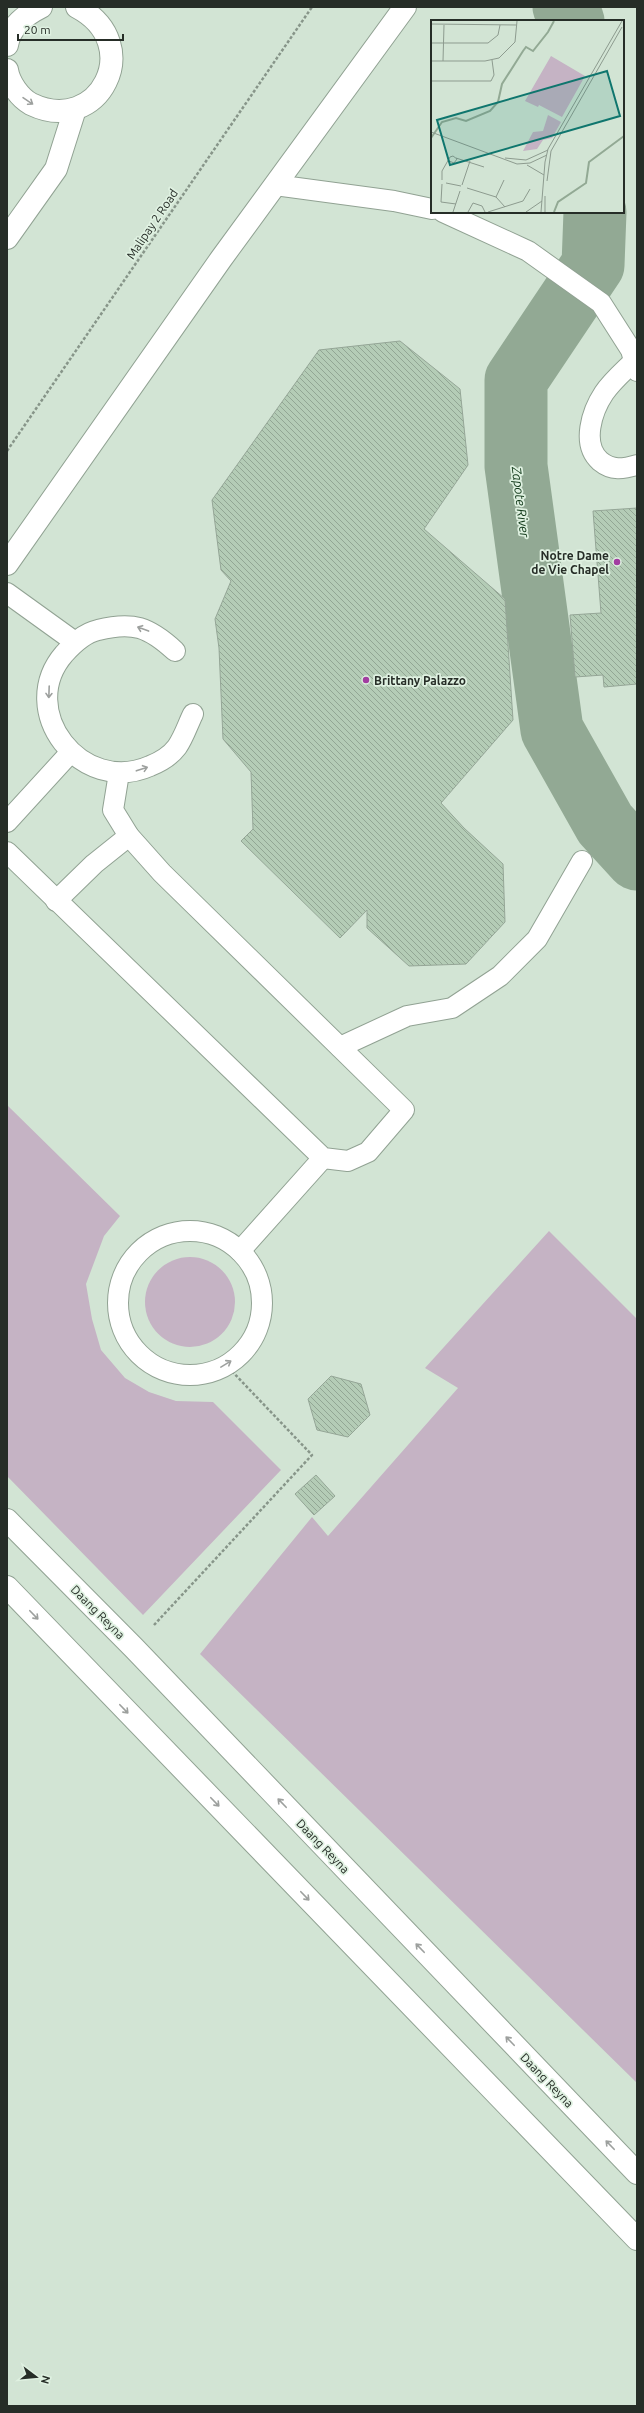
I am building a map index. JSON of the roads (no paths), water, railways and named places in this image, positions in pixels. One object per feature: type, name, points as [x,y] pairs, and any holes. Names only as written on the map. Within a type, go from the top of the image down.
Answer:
[{"type":"main road","points":[[7,45],[15,26],[27,14],[41,7]]},
{"type":"main road","points":[[7,70],[15,90],[27,102],[42,109],[58,112],[75,109],[89,102],[102,90],[109,76],[112,59],[110,42],[103,26],[91,14],[77,7]]},
{"type":"main road","points":[[7,564],[275,185],[405,7]]},
{"type":"main road","points":[[7,238],[56,169],[75,109]]},
{"type":"main road","name":"Daang Reyna","points":[[7,1520],[134,1648],[637,2173]]},
{"type":"main road","points":[[7,1587],[637,2239]]},
{"type":"lane","points":[[275,185],[394,201],[431,209]]},
{"type":"lane","points":[[445,213],[528,251],[600,303],[631,350],[635,366],[604,392],[594,414],[589,440],[594,456],[607,467],[622,469],[637,465]]},
{"type":"lane","points":[[7,593],[75,642]]},
{"type":"lane","points":[[175,651],[157,635],[137,627],[115,626],[94,631],[75,642],[58,661],[49,684],[48,709],[56,732],[70,753],[93,767],[119,773],[140,770],[160,762],[177,747],[193,714]]},
{"type":"lane","points":[[7,822],[70,753]]},
{"type":"lane","points":[[7,852],[323,1158],[348,1162],[368,1152],[404,1110],[162,873],[130,836],[113,810],[119,773]]},
{"type":"lane","points":[[56,901],[94,864],[130,836]]},
{"type":"lane","points":[[340,1047],[407,1016],[452,1008],[500,976],[537,939],[582,861]]},
{"type":"lane","points":[[240,1251],[323,1158]]},
{"type":"lane","points":[[188,1230],[207,1233],[225,1240],[240,1251],[252,1266],[259,1283],[261,1301],[260,1320],[253,1338],[241,1353],[226,1365],[209,1372],[191,1375],[172,1373],[154,1366],[140,1354],[128,1340],[120,1322],[118,1304],[120,1285],[127,1268],[138,1252],[153,1241],[170,1233],[188,1230]]},
{"type":"waterway","name":"Zapote River","points":[[564,7],[572,20]]},
{"type":"waterway","name":"Zapote River","points":[[595,213],[593,265],[516,380],[516,466],[552,730],[605,824],[637,859]]},
{"type":"place","name":"Notre Dame de Vie Chapel","points":[[617,562]]},
{"type":"place","name":"Brittany Palazzo","points":[[366,680]]}]
